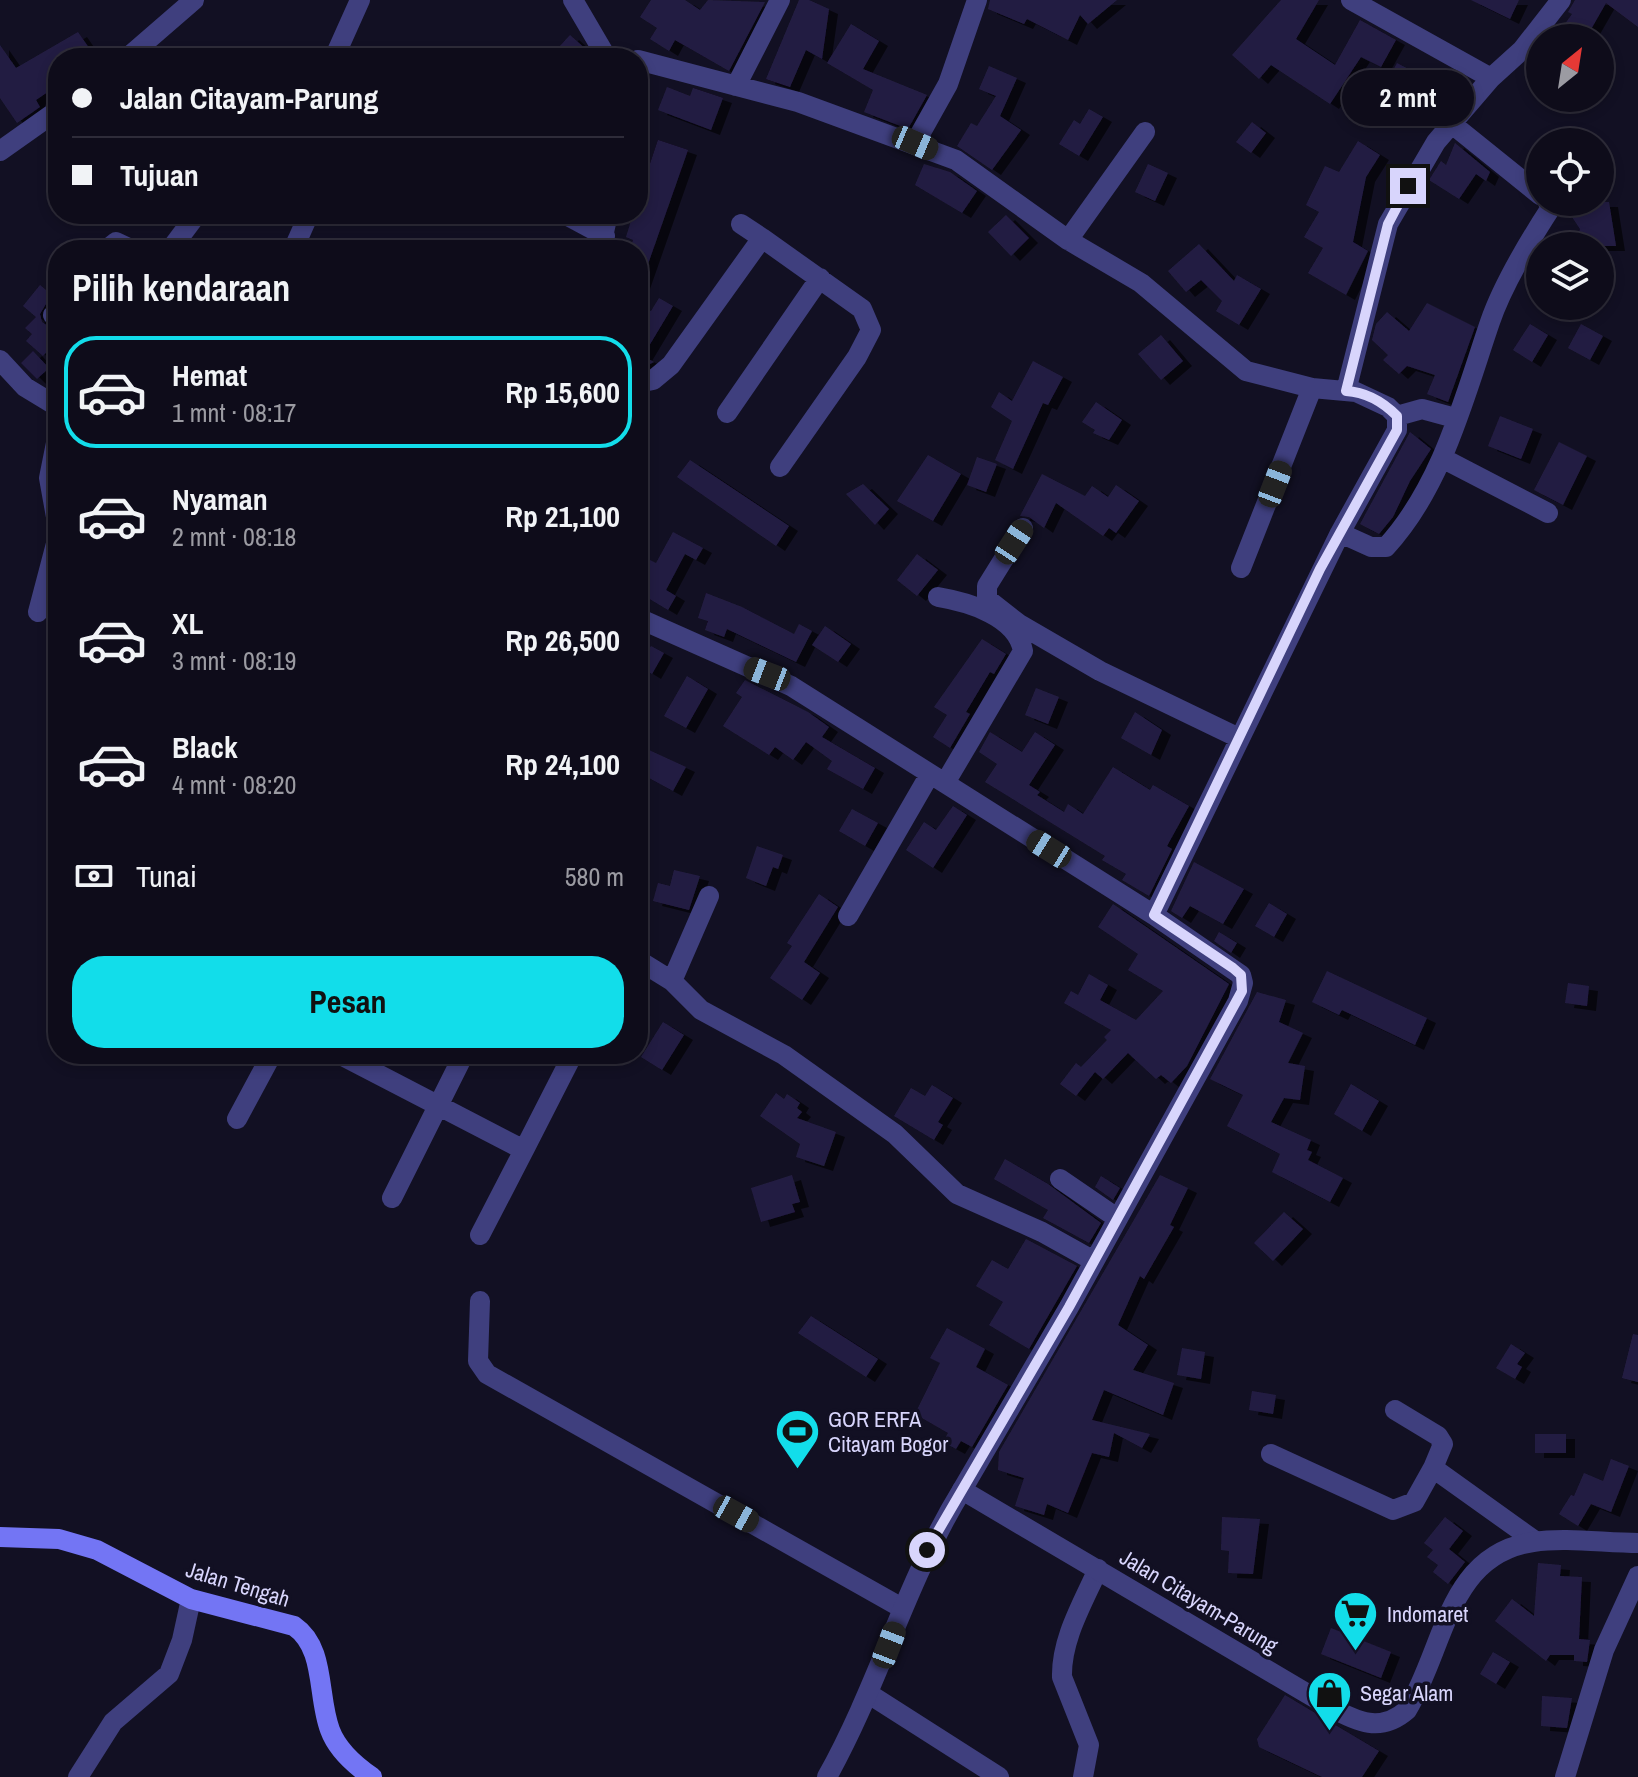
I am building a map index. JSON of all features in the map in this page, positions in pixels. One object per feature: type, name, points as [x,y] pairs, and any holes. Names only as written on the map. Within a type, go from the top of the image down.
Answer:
[{"type":"main road","name":"Jalan Tengah","points":[[0,1537],[59,1539],[97,1550],[191,1599],[294,1626],[308,1636],[331,1734],[358,1766],[372,1777]]},
{"type":"street","points":[[139,48],[194,0]]},
{"type":"street","points":[[338,48],[360,0]]},
{"type":"street","points":[[573,0],[602,48]]},
{"type":"street","points":[[736,86],[780,0]]},
{"type":"street","points":[[915,143],[948,84],[977,0]]},
{"type":"street","points":[[1351,0],[1491,78]]},
{"type":"street","points":[[1346,391],[1388,224],[1423,162],[1452,124],[1491,78],[1522,50],[1561,0]]},
{"type":"street","points":[[648,63],[798,102],[956,160],[1068,240],[1141,283],[1246,371],[1312,388],[1346,391],[1376,400],[1397,416]]},
{"type":"street","points":[[0,151],[48,117]]},
{"type":"street","points":[[1452,124],[1526,184]]},
{"type":"street","points":[[1068,240],[1145,132]]},
{"type":"street","points":[[1340,533],[1371,547],[1386,547],[1442,458],[1483,349],[1489,322],[1546,216]]},
{"type":"street","points":[[577,224],[599,240]]},
{"type":"street","points":[[741,224],[862,309],[871,330],[862,350],[780,467]]},
{"type":"street","points":[[648,381],[671,365],[762,238]]},
{"type":"street","points":[[727,413],[820,278]]},
{"type":"street","points":[[0,360],[25,387],[48,401]]},
{"type":"street","points":[[1241,568],[1312,388]]},
{"type":"street","points":[[1397,416],[1422,409],[1455,418]]},
{"type":"street","points":[[1154,915],[1340,533],[1391,444],[1397,430],[1397,416]]},
{"type":"street","points":[[1442,458],[1548,513]]},
{"type":"street","points":[[1023,528],[987,586],[987,599],[1019,624],[1100,671],[1239,738]]},
{"type":"street","points":[[38,612],[48,596]]},
{"type":"street","points":[[848,916],[1023,651],[1017,635],[991,613],[938,597]]},
{"type":"street","points":[[648,627],[791,686],[1154,915],[1233,968],[1243,983],[1238,1001],[1094,1261],[940,1526],[902,1608],[869,1694],[827,1777]]},
{"type":"street","points":[[672,981],[709,896]]},
{"type":"street","points":[[648,966],[672,981],[701,1010],[784,1055],[895,1134],[957,1194],[1042,1232],[1094,1261]]},
{"type":"street","points":[[237,1119],[267,1064]]},
{"type":"street","points":[[372,1064],[438,1105],[524,1150]]},
{"type":"street","points":[[392,1198],[459,1064]]},
{"type":"street","points":[[480,1235],[568,1064]]},
{"type":"street","points":[[1060,1179],[1117,1218]]},
{"type":"street","points":[[480,1301],[478,1361],[487,1374],[902,1608]]},
{"type":"street","points":[[1271,1454],[1393,1510],[1414,1502],[1442,1453],[1443,1444],[1438,1436],[1395,1410]]},
{"type":"street","points":[[1433,1468],[1535,1541]]},
{"type":"street","name":"Jalan Citayam-Parung","points":[[962,1490],[1330,1707],[1370,1725],[1397,1719],[1407,1710],[1459,1592],[1491,1555],[1535,1541],[1638,1543]]},
{"type":"street","points":[[1083,1777],[1089,1745],[1062,1677],[1062,1667],[1068,1637],[1098,1569]]},
{"type":"street","points":[[1565,1777],[1604,1650],[1638,1576]]},
{"type":"street","points":[[78,1777],[113,1722],[169,1674],[182,1640],[191,1599]]},
{"type":"street","points":[[869,1694],[999,1777]]},
{"type":"building","points":[[651,0],[685,0],[700,10],[708,0],[765,2],[729,71],[675,40],[669,51],[650,39],[657,28],[640,17]]},
{"type":"building","points":[[799,0],[809,0],[829,9],[822,59],[806,50],[790,87],[766,79]]},
{"type":"building","points":[[990,0],[1117,0],[1088,24],[1080,15],[1068,40],[1027,19],[1024,24],[988,9]]},
{"type":"building","points":[[1281,0],[1319,0],[1296,39],[1335,65],[1360,20],[1396,40],[1381,67],[1361,57],[1330,104],[1271,65],[1259,79],[1232,55]]},
{"type":"building","points":[[1471,0],[1519,0],[1510,19]]},
{"type":"building","points":[[1575,0],[1638,0],[1638,27],[1606,3],[1594,24],[1565,24],[1572,14],[1568,12]]},
{"type":"building","points":[[851,24],[879,41],[863,69],[927,95],[908,129],[864,112],[873,90],[827,63]]},
{"type":"building","points":[[78,32],[89,48],[50,48]]},
{"type":"building","points":[[570,35],[585,48],[558,48]]},
{"type":"building","points":[[0,45],[16,68],[48,49],[48,92],[36,100],[40,107],[17,123],[0,98]]},
{"type":"building","points":[[1397,63],[1435,83],[1421,109],[1377,101]]},
{"type":"building","points":[[989,66],[1017,78],[1000,116],[1021,130],[992,170],[957,146],[971,123],[977,126],[996,96],[979,89]]},
{"type":"building","points":[[667,87],[690,96],[693,88],[723,98],[711,130],[658,110]]},
{"type":"building","points":[[1089,109],[1103,117],[1079,156],[1059,144],[1074,120],[1080,124]]},
{"type":"building","points":[[1252,122],[1266,133],[1251,153],[1236,142]]},
{"type":"building","points":[[658,140],[688,150],[648,264],[648,240],[626,237],[630,224],[648,224],[648,170]]},
{"type":"building","points":[[1358,141],[1380,155],[1366,177],[1353,242],[1368,251],[1346,295],[1308,273],[1323,248],[1304,237],[1319,212],[1306,205],[1325,166],[1339,172]]},
{"type":"building","points":[[1455,143],[1490,172],[1486,181],[1476,174],[1459,199],[1429,180],[1441,161],[1446,165]]},
{"type":"building","points":[[924,164],[950,172],[977,191],[962,213],[915,185]]},
{"type":"building","points":[[1148,164],[1168,173],[1155,201],[1135,192]]},
{"type":"building","points":[[1006,215],[1029,238],[1011,256],[988,232]]},
{"type":"building","points":[[1571,216],[1611,216],[1614,232],[1579,232]]},
{"type":"building","points":[[1199,244],[1234,281],[1237,275],[1261,289],[1239,325],[1216,311],[1222,301],[1201,280],[1186,292],[1168,271]]},
{"type":"building","points":[[40,285],[48,292],[48,303],[40,314],[42,322],[48,326],[48,350],[43,356],[26,341],[32,334],[25,328],[36,317],[23,306]]},
{"type":"building","points":[[659,298],[673,306],[648,348],[648,309],[651,311]]},
{"type":"building","points":[[1427,303],[1475,327],[1448,402],[1427,394],[1435,375],[1407,366],[1399,374],[1383,360],[1388,355],[1372,340],[1376,324],[1387,312],[1409,331]]},
{"type":"building","points":[[1530,324],[1548,335],[1532,362],[1513,350]]},
{"type":"building","points":[[1581,324],[1603,336],[1590,360],[1568,348]]},
{"type":"building","points":[[1161,335],[1183,361],[1161,380],[1138,354]]},
{"type":"building","points":[[33,351],[48,369],[37,379],[21,363]]},
{"type":"building","points":[[1033,361],[1063,377],[1048,405],[1043,403],[1013,469],[995,460],[1012,421],[991,407],[999,392],[1012,401]]},
{"type":"building","points":[[1096,402],[1122,420],[1109,440],[1093,433],[1095,430],[1082,422]]},
{"type":"building","points":[[1500,416],[1533,429],[1521,459],[1488,446]]},
{"type":"building","points":[[1410,432],[1431,449],[1410,481],[1393,517],[1379,534],[1360,524]]},
{"type":"building","points":[[1559,442],[1587,456],[1563,505],[1534,490]]},
{"type":"building","points":[[928,455],[961,474],[933,521],[897,501]]},
{"type":"building","points":[[977,457],[997,464],[986,492],[967,485]]},
{"type":"building","points":[[690,460],[789,526],[776,546],[677,477]]},
{"type":"building","points":[[1042,474],[1085,496],[1092,486],[1108,497],[1116,485],[1139,501],[1116,533],[1109,528],[1103,536],[1056,503],[1044,528],[1029,517],[1020,516]]},
{"type":"building","points":[[863,484],[889,509],[875,525],[846,494]]},
{"type":"building","points":[[673,532],[703,548],[696,560],[685,554],[666,590],[676,596],[668,610],[648,598],[648,559],[656,563]]},
{"type":"building","points":[[917,554],[938,570],[917,596],[897,580]]},
{"type":"building","points":[[706,593],[742,607],[794,634],[799,624],[812,631],[796,662],[727,629],[724,637],[705,630],[708,621],[698,618]]},
{"type":"building","points":[[825,626],[851,644],[838,662],[812,645]]},
{"type":"building","points":[[982,639],[1006,654],[994,674],[990,672],[966,712],[970,714],[950,748],[933,737],[947,715],[934,707]]},
{"type":"building","points":[[651,646],[664,653],[652,674],[648,672]]},
{"type":"building","points":[[687,676],[708,689],[686,728],[664,716]]},
{"type":"building","points":[[745,680],[808,712],[829,727],[822,737],[875,768],[863,789],[827,769],[832,761],[806,742],[793,760],[775,747],[769,755],[723,726],[742,697],[736,693]]},
{"type":"building","points":[[1036,688],[1059,697],[1048,724],[1025,715]]},
{"type":"building","points":[[1135,712],[1162,730],[1151,755],[1121,738]]},
{"type":"building","points":[[990,732],[1022,752],[1035,732],[1055,745],[1029,785],[1040,792],[1037,795],[1064,812],[1068,804],[1083,814],[1113,767],[1150,790],[1153,785],[1189,806],[1167,846],[1172,849],[1149,896],[1122,880],[1126,874],[1102,860],[1105,856],[985,782],[997,764],[979,752]]},
{"type":"building","points":[[648,750],[686,767],[673,791],[648,777]]},
{"type":"building","points":[[953,806],[967,815],[933,868],[906,850],[924,822],[936,830]]},
{"type":"building","points":[[852,809],[878,823],[865,846],[839,831]]},
{"type":"building","points":[[757,846],[783,855],[778,869],[773,867],[766,886],[746,878]]},
{"type":"building","points":[[1194,862],[1244,889],[1223,924],[1190,906],[1182,918],[1171,911]]},
{"type":"building","points":[[674,870],[700,876],[689,910],[653,901],[658,883],[670,886]]},
{"type":"building","points":[[819,894],[838,907],[804,962],[820,973],[802,1000],[770,978],[792,946],[787,943]]},
{"type":"building","points":[[1269,903],[1287,914],[1274,937],[1255,926]]},
{"type":"building","points":[[1113,904],[1229,984],[1187,1066],[1171,1083],[1161,1075],[1156,1079],[1128,1053],[1103,1079],[1095,1072],[1076,1096],[1060,1084],[1076,1063],[1081,1067],[1107,1040],[1104,1037],[1111,1030],[1064,1003],[1071,991],[1078,995],[1089,974],[1108,985],[1100,1000],[1136,1020],[1163,991],[1128,970],[1138,954],[1098,927]]},
{"type":"building","points":[[1219,932],[1237,943],[1231,953],[1214,941]]},
{"type":"building","points":[[1327,971],[1427,1018],[1415,1045],[1342,1010],[1339,1015],[1312,1002]]},
{"type":"building","points":[[1568,983],[1589,986],[1587,1006],[1565,1003]]},
{"type":"building","points":[[1257,992],[1286,1000],[1279,1022],[1303,1033],[1288,1063],[1305,1066],[1300,1100],[1284,1098],[1271,1122],[1311,1140],[1307,1150],[1312,1152],[1308,1160],[1343,1178],[1330,1202],[1272,1172],[1280,1154],[1227,1126],[1243,1095],[1210,1079]]},
{"type":"building","points":[[663,1022],[684,1035],[662,1070],[648,1061],[648,1046]]},
{"type":"building","points":[[1351,1084],[1379,1101],[1362,1131],[1334,1114]]},
{"type":"building","points":[[932,1085],[953,1098],[938,1122],[943,1125],[934,1140],[894,1116],[911,1088],[925,1096]]},
{"type":"building","points":[[776,1093],[784,1099],[787,1094],[800,1103],[797,1108],[802,1112],[797,1118],[836,1132],[824,1166],[796,1157],[800,1144],[760,1116]]},
{"type":"building","points":[[1005,1159],[1048,1184],[1101,1223],[1089,1243],[1043,1218],[1048,1210],[994,1179]]},
{"type":"building","points":[[792,1175],[800,1202],[792,1204],[795,1212],[761,1222],[751,1188]]},
{"type":"building","points":[[1160,1175],[1188,1188],[1170,1225],[1174,1227],[1144,1279],[1140,1276],[1118,1325],[1148,1345],[1133,1370],[1174,1383],[1163,1415],[1104,1390],[1092,1420],[1150,1434],[1142,1448],[1114,1433],[1109,1457],[1092,1453],[1068,1513],[1047,1504],[1044,1515],[1015,1506],[1024,1478],[998,1470],[999,1452]]},
{"type":"building","points":[[1101,1176],[1120,1188],[1113,1200],[1095,1187]]},
{"type":"building","points":[[1284,1212],[1303,1229],[1273,1261],[1254,1243]]},
{"type":"building","points":[[1026,1239],[1077,1266],[1029,1349],[989,1325],[1003,1302],[976,1286],[992,1260],[1008,1269]]},
{"type":"building","points":[[811,1316],[878,1359],[866,1377],[798,1333]]},
{"type":"building","points":[[947,1328],[985,1349],[976,1367],[1008,1385],[972,1447],[961,1441],[956,1449],[943,1442],[948,1433],[915,1414],[940,1363],[930,1358]]},
{"type":"building","points":[[1633,1334],[1638,1335],[1638,1382],[1622,1378]]},
{"type":"building","points":[[1511,1344],[1525,1353],[1517,1364],[1522,1367],[1515,1379],[1496,1368]]},
{"type":"building","points":[[1182,1348],[1205,1352],[1201,1379],[1177,1375]]},
{"type":"building","points":[[1252,1391],[1276,1395],[1273,1414],[1249,1410]]},
{"type":"building","points":[[1535,1434],[1566,1434],[1566,1453],[1535,1453]]},
{"type":"building","points":[[1611,1459],[1629,1466],[1611,1512],[1591,1504],[1578,1526],[1559,1514],[1571,1495],[1574,1496],[1584,1473],[1603,1481]]},
{"type":"building","points":[[1222,1517],[1260,1519],[1253,1574],[1228,1573],[1229,1551],[1221,1550]]},
{"type":"building","points":[[1445,1517],[1463,1531],[1449,1549],[1465,1562],[1448,1584],[1433,1572],[1438,1565],[1427,1557],[1433,1550],[1424,1543]]},
{"type":"building","points":[[1538,1563],[1561,1565],[1560,1576],[1582,1577],[1579,1639],[1590,1640],[1587,1662],[1574,1661],[1574,1655],[1550,1655],[1546,1661],[1495,1621],[1512,1599],[1534,1616]]},
{"type":"building","name":"Indomaret","points":[[1331,1628],[1391,1652],[1381,1678],[1321,1654]]},
{"type":"building","points":[[1493,1652],[1510,1662],[1496,1684],[1480,1674]]},
{"type":"building","name":"Segar Alam","points":[[1285,1695],[1379,1751],[1362,1777],[1322,1777],[1259,1747],[1257,1739]]},
{"type":"building","points":[[1542,1696],[1572,1698],[1567,1728],[1541,1726]]},
{"type":"place","name":"GOR ERFA Citayam Bogor","points":[[797,1471]]},
{"type":"place","name":"Indomaret","points":[[1356,1653]]},
{"type":"place","name":"Segar Alam","points":[[1329,1732]]},
{"type":"route","points":[[927,1550],[1069,1307],[1242,991],[1241,975],[1233,968],[1154,915],[1320,569],[1397,430],[1397,416],[1388,407],[1356,392],[1346,391],[1388,224],[1408,186]]}]
